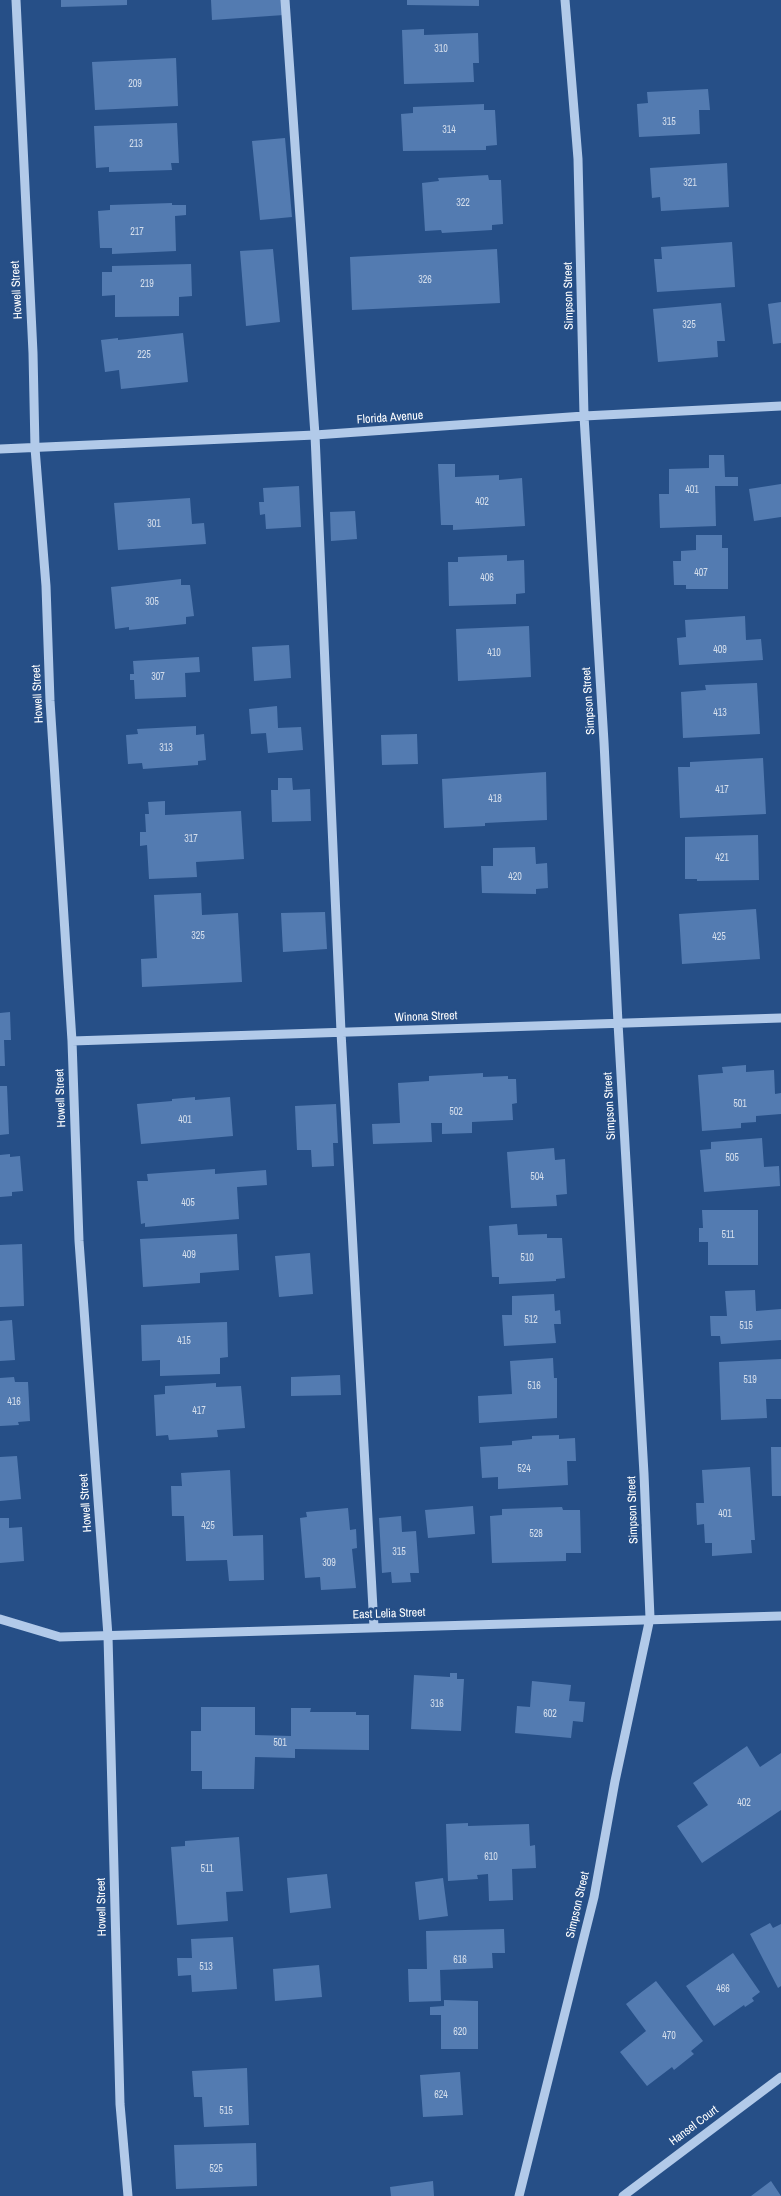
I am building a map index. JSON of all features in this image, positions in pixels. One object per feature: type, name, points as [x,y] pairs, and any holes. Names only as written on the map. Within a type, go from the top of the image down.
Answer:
[{"type":"street","name":"Howell Street","points":[[16,0],[33,353],[35,448],[46,586],[51,710],[72,1041],[79,1241],[108,1636],[120,2104],[128,2196]]},
{"type":"street","points":[[285,0],[315,435],[341,1032],[374,1628]]},
{"type":"street","name":"Simpson Street","points":[[518,2196],[594,1897],[615,1781],[650,1618],[644,1464],[584,416],[578,159],[564,0]]},
{"type":"street","name":"Florida Avenue","points":[[0,449],[315,435],[584,416],[781,406]]},
{"type":"street","name":"Winona Street","points":[[72,1041],[781,1018]]},
{"type":"street","name":"East Lelia Street","points":[[0,1619],[60,1638],[650,1618],[781,1616]]},
{"type":"street","name":"Hansel Court","points":[[623,2196],[781,2077]]},
{"type":"building","points":[[61,0],[127,0],[127,5],[61,7]]},
{"type":"building","points":[[211,0],[283,0],[284,15],[212,20]]},
{"type":"building","points":[[407,0],[479,0],[479,6],[407,5]]},
{"type":"building","points":[[424,29],[424,35],[478,33],[479,63],[473,63],[474,82],[404,84],[402,30]]},
{"type":"building","points":[[176,58],[178,106],[95,110],[92,62]]},
{"type":"building","points":[[708,89],[710,110],[699,110],[700,134],[639,137],[637,104],[648,103],[647,92]]},
{"type":"building","points":[[484,104],[484,110],[495,110],[497,145],[486,146],[486,150],[403,151],[401,114],[413,113],[413,107]]},
{"type":"building","points":[[177,123],[179,163],[171,163],[172,170],[109,172],[109,167],[96,168],[94,126]]},
{"type":"building","points":[[285,138],[292,217],[260,220],[252,141]]},
{"type":"building","points":[[727,163],[729,207],[661,211],[660,197],[652,198],[650,168]]},
{"type":"building","points":[[488,175],[489,180],[501,180],[503,224],[492,225],[492,230],[442,233],[441,230],[425,231],[422,183],[439,181],[438,178]]},
{"type":"building","points":[[172,203],[172,205],[186,205],[186,215],[175,216],[176,251],[112,254],[112,248],[100,248],[98,211],[110,210],[110,205]]},
{"type":"building","points":[[732,242],[735,287],[657,292],[654,259],[662,259],[661,247]]},
{"type":"building","points":[[273,249],[280,322],[246,326],[240,251]]},
{"type":"building","points":[[497,249],[500,303],[352,310],[350,257]]},
{"type":"building","points":[[191,264],[192,296],[179,297],[179,316],[115,317],[115,295],[102,296],[102,272],[112,272],[112,266]]},
{"type":"building","points":[[781,302],[781,343],[773,344],[768,304]]},
{"type":"building","points":[[721,303],[725,341],[717,341],[718,357],[658,362],[653,309]]},
{"type":"building","points":[[183,333],[188,382],[121,389],[119,370],[105,372],[101,340]]},
{"type":"building","points":[[709,455],[724,455],[725,477],[738,477],[738,486],[715,486],[716,526],[660,528],[659,494],[669,494],[669,469],[709,468]]},
{"type":"building","points":[[438,464],[455,464],[455,477],[499,475],[499,480],[522,478],[525,526],[453,530],[453,525],[441,525]]},
{"type":"building","points":[[781,484],[781,517],[754,521],[749,489]]},
{"type":"building","points":[[299,486],[301,527],[266,529],[265,514],[260,515],[259,502],[264,502],[263,488]]},
{"type":"building","points":[[190,498],[192,524],[204,523],[206,544],[118,550],[114,503]]},
{"type":"building","points":[[355,511],[357,539],[331,541],[330,512]]},
{"type":"building","points":[[696,535],[722,535],[722,548],[728,548],[728,589],[686,589],[686,585],[674,585],[673,561],[681,561],[681,551],[696,550]]},
{"type":"building","points":[[507,555],[507,561],[524,560],[525,593],[516,594],[516,604],[449,606],[448,562],[458,562],[458,557]]},
{"type":"building","points":[[181,579],[181,585],[190,585],[194,616],[186,617],[186,624],[129,630],[129,627],[115,629],[111,587]]},
{"type":"building","points":[[745,616],[746,640],[761,639],[763,660],[679,665],[677,638],[686,637],[685,620]]},
{"type":"building","points":[[529,626],[531,677],[458,681],[456,629]]},
{"type":"building","points":[[289,645],[291,678],[254,681],[252,647]]},
{"type":"building","points":[[199,657],[200,672],[185,673],[186,697],[135,699],[134,680],[130,680],[130,674],[134,674],[133,661]]},
{"type":"building","points":[[757,683],[760,734],[683,738],[681,692],[706,690],[705,685]]},
{"type":"building","points":[[277,706],[278,728],[301,727],[303,750],[268,753],[266,733],[251,734],[249,709]]},
{"type":"building","points":[[196,726],[196,735],[204,734],[206,760],[198,761],[198,765],[143,769],[142,763],[128,764],[126,735],[138,734],[137,729]]},
{"type":"building","points":[[417,734],[418,764],[382,765],[381,735]]},
{"type":"building","points":[[763,758],[766,814],[680,818],[678,767],[690,767],[690,762]]},
{"type":"building","points":[[546,772],[547,820],[485,823],[485,826],[444,828],[442,779]]},
{"type":"building","points":[[278,778],[292,778],[293,790],[310,789],[311,821],[272,822],[271,790],[278,790]]},
{"type":"building","points":[[165,801],[165,815],[241,811],[244,859],[196,862],[197,877],[149,879],[147,845],[140,846],[140,832],[146,832],[145,814],[149,814],[148,802]]},
{"type":"building","points":[[758,835],[759,880],[697,881],[697,879],[685,879],[685,837]]},
{"type":"building","points":[[535,847],[536,864],[547,863],[548,888],[536,889],[536,894],[482,893],[481,866],[493,866],[493,848]]},
{"type":"building","points":[[201,893],[202,915],[238,913],[242,982],[142,987],[141,959],[157,958],[154,895]]},
{"type":"building","points":[[756,909],[760,959],[682,964],[679,914]]},
{"type":"building","points":[[325,912],[327,949],[283,952],[281,913]]},
{"type":"building","points":[[10,1012],[11,1040],[4,1040],[5,1066],[0,1066],[0,1013]]},
{"type":"building","points":[[746,1065],[746,1072],[774,1070],[775,1094],[781,1093],[781,1114],[756,1116],[756,1122],[741,1123],[741,1128],[702,1131],[698,1075],[723,1073],[722,1067]]},
{"type":"building","points":[[483,1073],[483,1077],[508,1076],[508,1079],[516,1079],[517,1103],[512,1104],[513,1120],[472,1122],[472,1133],[442,1134],[442,1123],[431,1123],[432,1142],[373,1144],[372,1124],[400,1123],[398,1083],[429,1081],[429,1076]]},
{"type":"building","points":[[0,1086],[7,1086],[9,1134],[0,1135]]},
{"type":"building","points":[[195,1097],[195,1100],[230,1097],[233,1136],[141,1144],[137,1104]]},
{"type":"building","points":[[336,1104],[338,1143],[333,1143],[334,1166],[312,1167],[311,1150],[297,1150],[295,1106]]},
{"type":"building","points":[[762,1138],[764,1167],[779,1166],[780,1186],[704,1192],[700,1150],[711,1149],[711,1142]]},
{"type":"building","points":[[554,1148],[555,1160],[565,1159],[567,1194],[556,1195],[557,1206],[511,1208],[507,1152]]},
{"type":"building","points":[[10,1154],[10,1157],[20,1156],[23,1191],[12,1192],[12,1196],[0,1197],[0,1155]]},
{"type":"building","points":[[215,1169],[215,1174],[266,1170],[267,1185],[237,1187],[239,1219],[145,1227],[145,1223],[141,1224],[137,1181],[148,1181],[147,1174]]},
{"type":"building","points":[[702,1210],[758,1210],[758,1265],[708,1265],[708,1242],[699,1242],[699,1228],[703,1228]]},
{"type":"building","points":[[517,1224],[518,1235],[547,1234],[547,1238],[562,1238],[565,1278],[556,1279],[556,1281],[499,1284],[499,1277],[492,1277],[489,1226]]},
{"type":"building","points":[[237,1234],[239,1270],[200,1273],[200,1283],[143,1287],[140,1239]]},
{"type":"building","points":[[22,1244],[24,1306],[0,1307],[0,1245]]},
{"type":"building","points":[[310,1253],[313,1294],[279,1297],[275,1256]]},
{"type":"building","points":[[755,1290],[756,1311],[781,1309],[781,1340],[721,1344],[720,1336],[711,1336],[710,1316],[727,1316],[725,1291]]},
{"type":"building","points":[[554,1294],[555,1311],[560,1310],[561,1324],[554,1324],[556,1343],[504,1346],[502,1315],[512,1315],[512,1296]]},
{"type":"building","points":[[12,1320],[15,1360],[0,1361],[0,1321]]},
{"type":"building","points":[[227,1322],[228,1357],[220,1358],[220,1374],[160,1376],[160,1360],[142,1361],[141,1325]]},
{"type":"building","points":[[553,1358],[554,1378],[557,1378],[557,1418],[479,1423],[478,1396],[512,1394],[510,1361]]},
{"type":"building","points":[[781,1359],[781,1399],[766,1399],[767,1418],[721,1420],[719,1362]]},
{"type":"building","points":[[340,1375],[341,1395],[291,1396],[291,1377]]},
{"type":"building","points":[[14,1377],[15,1382],[28,1382],[30,1421],[18,1422],[19,1425],[0,1426],[0,1378]]},
{"type":"building","points":[[216,1383],[216,1387],[241,1386],[245,1428],[217,1430],[218,1437],[169,1440],[168,1435],[156,1436],[154,1395],[165,1394],[165,1386]]},
{"type":"building","points":[[559,1435],[559,1439],[575,1438],[576,1461],[567,1461],[568,1485],[498,1489],[498,1477],[482,1478],[480,1447],[512,1445],[512,1441],[532,1439],[532,1436]]},
{"type":"building","points":[[771,1447],[781,1447],[781,1496],[772,1496]]},
{"type":"building","points":[[17,1456],[21,1499],[0,1501],[0,1457]]},
{"type":"building","points":[[750,1467],[755,1540],[751,1540],[752,1553],[712,1556],[712,1543],[705,1543],[704,1524],[697,1525],[696,1503],[704,1503],[702,1470]]},
{"type":"building","points":[[230,1470],[233,1536],[263,1535],[264,1580],[229,1581],[227,1560],[186,1561],[184,1516],[172,1516],[171,1486],[182,1486],[181,1473]]},
{"type":"building","points":[[473,1506],[475,1534],[428,1538],[425,1510]]},
{"type":"building","points":[[562,1507],[563,1510],[580,1510],[581,1553],[566,1553],[566,1561],[492,1563],[490,1516],[502,1515],[502,1509]]},
{"type":"building","points":[[348,1508],[350,1530],[356,1529],[357,1548],[352,1549],[356,1588],[321,1590],[320,1577],[305,1578],[300,1518],[307,1517],[306,1512]]},
{"type":"building","points":[[401,1516],[402,1532],[416,1531],[419,1573],[410,1573],[411,1582],[392,1583],[391,1572],[382,1573],[379,1518]]},
{"type":"building","points":[[0,1518],[9,1518],[9,1528],[22,1527],[24,1561],[0,1563]]},
{"type":"building","points":[[450,1673],[457,1673],[457,1679],[464,1679],[461,1731],[411,1729],[414,1675],[450,1677]]},
{"type":"building","points":[[532,1681],[571,1685],[569,1701],[585,1702],[583,1722],[573,1721],[571,1738],[515,1733],[517,1706],[530,1707]]},
{"type":"building","points":[[201,1707],[255,1707],[255,1735],[291,1736],[291,1708],[311,1708],[310,1712],[356,1712],[356,1715],[369,1715],[369,1750],[295,1749],[295,1758],[255,1757],[254,1789],[202,1789],[202,1771],[191,1771],[191,1731],[201,1731]]},
{"type":"building","points":[[747,1746],[760,1767],[781,1753],[781,1810],[702,1863],[677,1826],[708,1805],[693,1783]]},
{"type":"building","points":[[468,1823],[468,1826],[529,1824],[530,1846],[535,1845],[536,1868],[512,1869],[513,1900],[489,1901],[488,1874],[477,1875],[478,1879],[448,1881],[446,1824]]},
{"type":"building","points":[[239,1837],[243,1891],[226,1892],[228,1921],[177,1925],[171,1847],[185,1846],[185,1841]]},
{"type":"building","points":[[327,1874],[331,1908],[290,1913],[287,1878]]},
{"type":"building","points":[[443,1878],[448,1916],[419,1920],[415,1882]]},
{"type":"building","points":[[770,1923],[773,1928],[781,1924],[781,1986],[778,1988],[750,1934]]},
{"type":"building","points":[[504,1929],[505,1953],[492,1953],[493,1968],[440,1970],[441,2001],[409,2002],[408,1969],[427,1969],[426,1931]]},
{"type":"building","points":[[233,1937],[237,1989],[192,1992],[191,1975],[178,1976],[177,1958],[192,1958],[191,1939]]},
{"type":"building","points":[[733,1953],[760,1992],[752,1998],[754,2001],[745,2007],[744,2005],[714,2026],[686,1986]]},
{"type":"building","points":[[319,1965],[322,1997],[275,2001],[273,1969]]},
{"type":"building","points":[[656,1981],[703,2041],[691,2051],[694,2054],[674,2070],[672,2067],[647,2086],[620,2052],[646,2031],[626,2004]]},
{"type":"building","points":[[444,2000],[478,2001],[478,2049],[441,2049],[441,2015],[430,2015],[430,2007],[444,2006]]},
{"type":"building","points":[[247,2068],[249,2125],[204,2127],[202,2097],[194,2097],[192,2071]]},
{"type":"building","points":[[460,2072],[463,2115],[423,2117],[420,2075]]},
{"type":"building","points":[[256,2143],[257,2186],[176,2189],[174,2145]]},
{"type":"building","points":[[433,2181],[434,2196],[391,2196],[390,2187]]},
{"type":"building","points":[[771,2181],[781,2196],[751,2196]]}]
